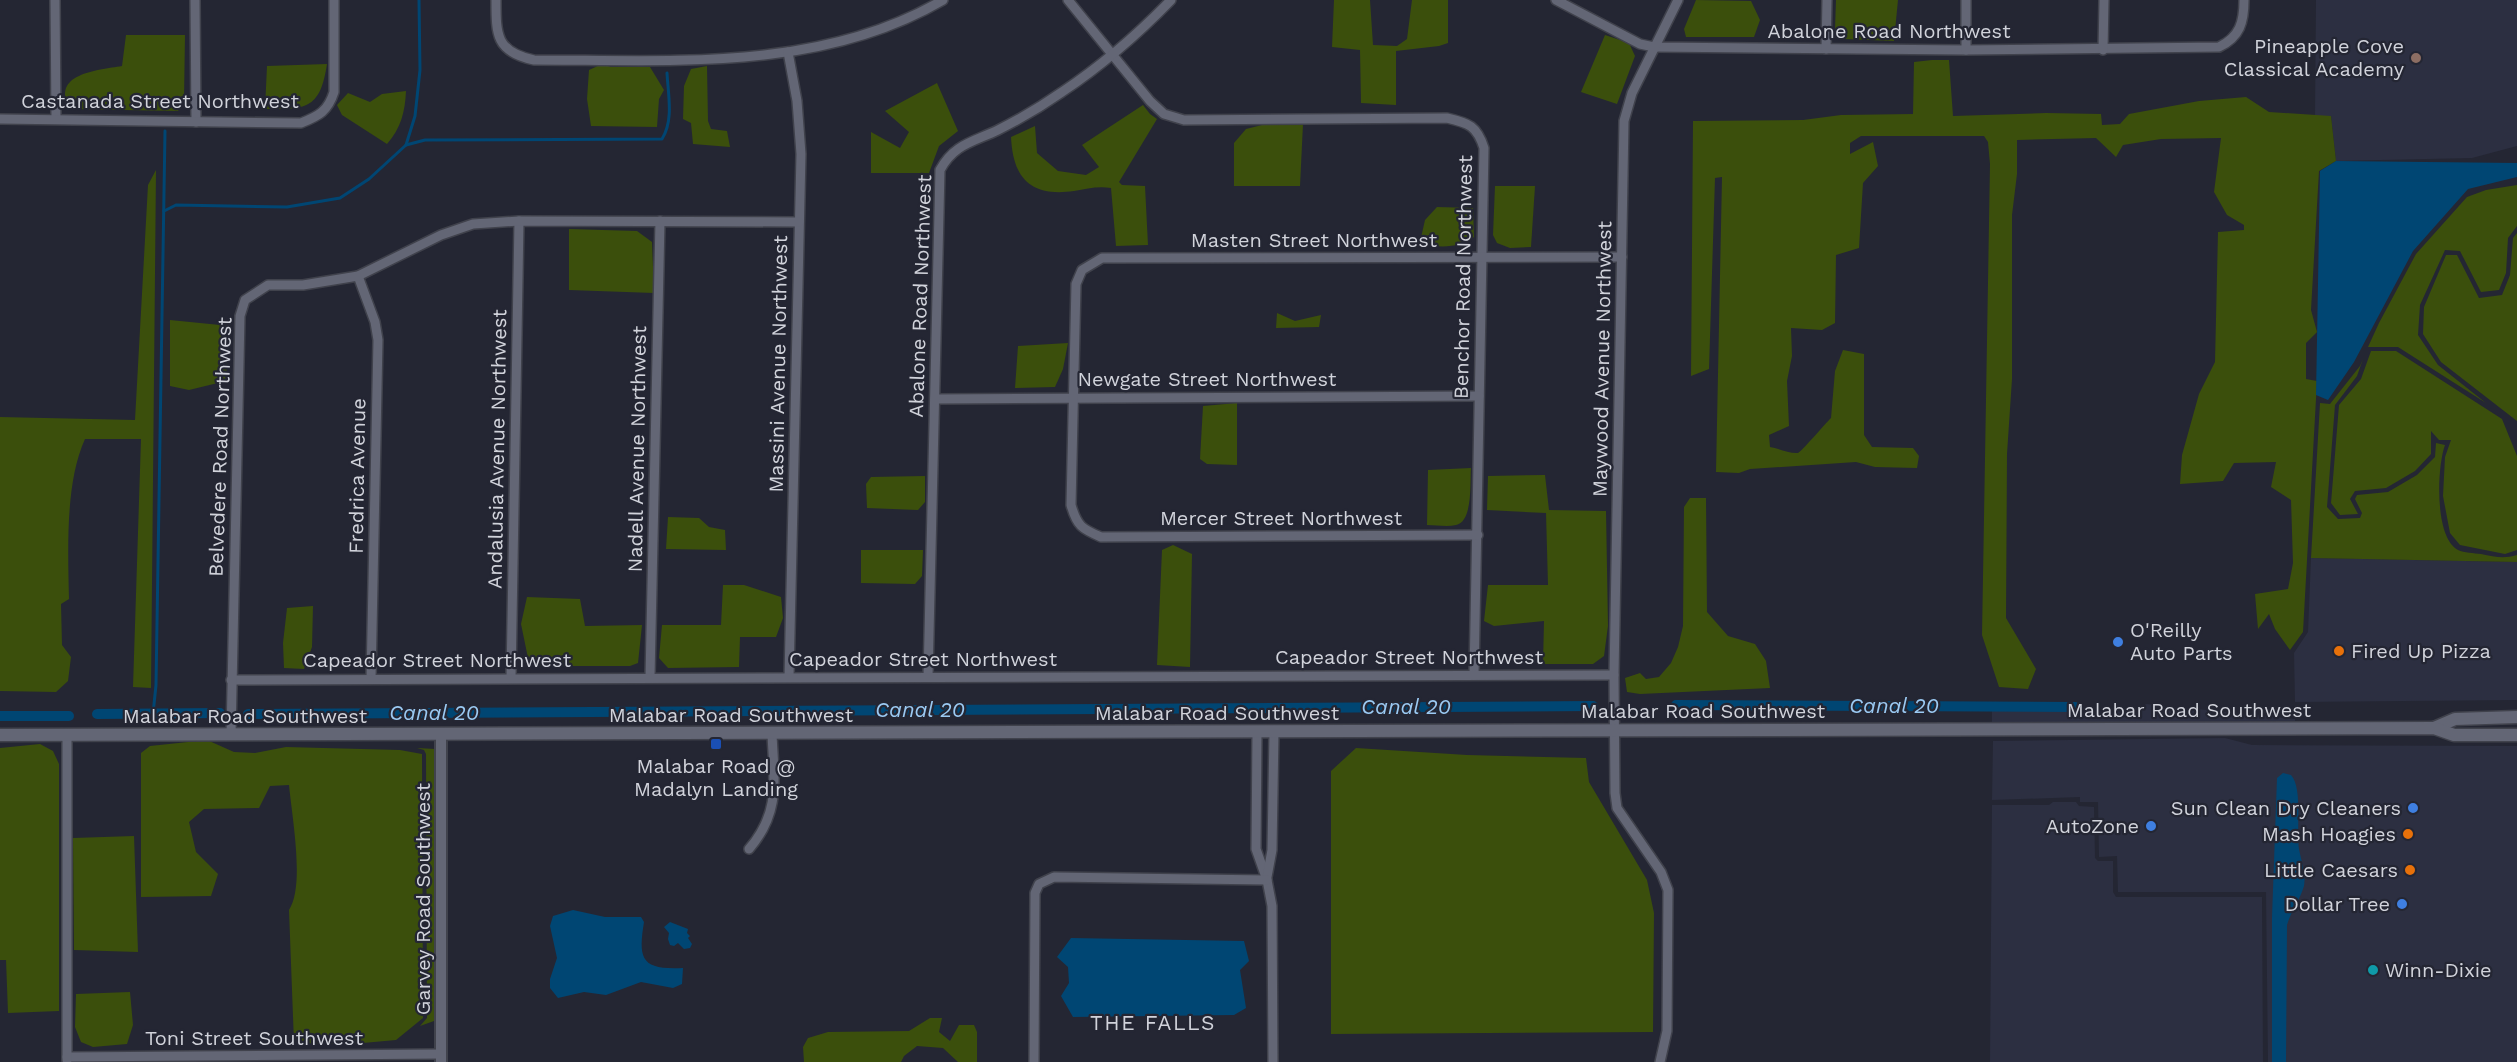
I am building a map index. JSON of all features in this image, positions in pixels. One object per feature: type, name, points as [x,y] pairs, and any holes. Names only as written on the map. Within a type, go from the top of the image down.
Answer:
[{"type":"main road","name":"Malabar Road Southwest","points":[[2434,728],[2455,719],[2517,717]]},
{"type":"main road","name":"Malabar Road Southwest","points":[[0,735],[2434,728],[2454,735],[2517,735]]},
{"type":"street","points":[[55,0],[56,119]]},
{"type":"street","points":[[195,0],[196,122]]},
{"type":"street","name":"Castanada Street Northwest","points":[[0,119],[301,123],[320,116],[330,106],[334,92],[334,0]]},
{"type":"street","points":[[496,0],[498,36],[506,48],[516,56],[534,60],[749,58],[829,45],[881,29],[943,0]]},
{"type":"street","name":"Benchor Road Northwest","points":[[1068,0],[1150,101],[1164,114],[1184,120],[1448,118],[1466,122],[1479,133],[1484,148],[1474,675]]},
{"type":"street","name":"Abalone Road Northwest","points":[[928,677],[940,170],[947,156],[959,147],[999,129],[1062,92],[1113,54],[1170,0]]},
{"type":"street","name":"Abalone Road Northwest","points":[[1556,0],[1641,44],[1654,47],[1966,50],[2219,47],[2231,41],[2241,27],[2244,0]]},
{"type":"street","name":"Maywood Avenue Northwest","points":[[1660,1062],[1667,1030],[1668,890],[1661,872],[1617,808],[1614,675],[1624,121],[1632,93],[1678,0]]},
{"type":"street","points":[[1826,49],[1827,0]]},
{"type":"street","points":[[1966,0],[1966,50]]},
{"type":"street","points":[[2103,50],[2104,0]]},
{"type":"street","name":"Massini Avenue Northwest","points":[[788,52],[797,101],[801,153],[789,678]]},
{"type":"street","name":"Belvedere Road Northwest","points":[[231,735],[240,316],[245,300],[268,285],[303,285],[358,276],[441,236],[473,224],[519,221],[799,222]]},
{"type":"street","name":"Andalusia Avenue Northwest","points":[[511,678],[519,221]]},
{"type":"street","name":"Nadell Avenue Northwest","points":[[650,677],[660,221]]},
{"type":"street","name":"Masten Street Northwest","points":[[1074,398],[1076,284],[1082,270],[1102,258],[1622,257]]},
{"type":"street","name":"Fredrica Avenue","points":[[358,276],[375,322],[378,340],[371,679]]},
{"type":"street","name":"Newgate Street Northwest","points":[[934,399],[1479,396]]},
{"type":"street","name":"Mercer Street Northwest","points":[[1074,398],[1071,505],[1076,522],[1085,530],[1101,537],[1478,535]]},
{"type":"street","name":"Capeador Street Northwest","points":[[231,680],[1614,675]]},
{"type":"street","points":[[1257,732],[1256,849],[1267,880],[1272,906],[1272,1062]]},
{"type":"street","points":[[1267,880],[1272,850],[1274,732]]},
{"type":"street","points":[[749,849],[763,831],[771,814],[772,734]]},
{"type":"street","name":"Garvey Road Southwest","points":[[441,735],[441,1058]]},
{"type":"street","points":[[67,736],[67,1059]]},
{"type":"street","points":[[1034,1062],[1035,893],[1039,884],[1054,877],[1267,880]]},
{"type":"street","name":"Toni Street Southwest","points":[[67,1059],[441,1058]]},
{"type":"shaded area","name":"Pineapple Cove Classical Academy","points":[[2316,0],[2517,0],[2517,146],[2472,158],[2336,161],[2331,116],[2315,116]]},
{"type":"shaded area","points":[[2311,558],[2517,562],[2517,700],[2295,702],[2294,653],[2308,632]]},
{"type":"shaded area","points":[[1992,702],[2137,713],[2146,704],[2295,719],[2295,723],[1992,724]]},
{"type":"shaded area","points":[[2225,738],[2252,745],[2517,746],[2517,1062],[2268,1062],[2266,892],[2118,892],[2117,856],[2099,857],[2098,802],[2080,802],[2080,797],[1992,800],[1993,741]]},
{"type":"shaded area","points":[[2053,802],[2076,802],[2079,806],[2094,807],[2095,858],[2098,861],[2113,861],[2113,892],[2116,897],[2262,897],[2263,1062],[1990,1062],[1992,805],[2049,805]]},
{"type":"green space","points":[[1334,0],[1370,0],[1373,45],[1397,46],[1407,39],[1412,0],[1448,0],[1448,43],[1396,51],[1396,105],[1361,103],[1360,50],[1332,47]]},
{"type":"green space","points":[[1696,0],[1751,1],[1760,20],[1754,37],[1686,37],[1684,29]]},
{"type":"green space","points":[[1836,0],[1898,0],[1894,41],[1843,39],[1835,29]]},
{"type":"green space","points":[[126,35],[185,35],[184,100],[178,111],[70,109],[65,97],[66,88],[71,81],[89,72],[122,66]]},
{"type":"green space","points":[[1605,35],[1629,43],[1635,56],[1617,104],[1581,92]]},
{"type":"green space","points":[[1949,60],[1953,116],[2101,114],[2102,125],[2120,124],[2129,114],[2199,101],[2246,97],[2269,112],[2331,116],[2336,161],[2319,171],[2311,310],[2317,332],[2306,343],[2306,379],[2317,381],[2303,632],[2290,650],[2275,629],[2269,614],[2258,629],[2255,594],[2288,589],[2293,563],[2291,500],[2271,487],[2276,462],[2234,463],[2223,481],[2180,484],[2182,455],[2199,394],[2215,362],[2218,232],[2244,230],[2244,225],[2227,215],[2214,192],[2221,138],[2161,139],[2123,145],[2116,157],[2096,138],[2017,140],[2017,174],[2012,215],[2012,379],[2007,454],[2006,618],[2036,669],[2028,689],[1999,687],[1982,635],[1990,164],[1988,142],[1984,136],[1861,136],[1850,143],[1850,154],[1873,142],[1878,166],[1863,183],[1859,248],[1836,255],[1835,323],[1822,330],[1791,328],[1792,356],[1787,381],[1789,426],[1769,435],[1770,447],[1798,453],[1831,418],[1835,371],[1843,350],[1864,354],[1864,435],[1872,447],[1913,448],[1919,456],[1917,468],[1875,467],[1856,462],[1750,469],[1739,473],[1716,472],[1722,177],[1715,178],[1709,369],[1691,376],[1693,121],[1803,120],[1841,115],[1913,114],[1914,62]]},
{"type":"green space","points":[[327,64],[320,90],[309,104],[301,107],[265,109],[267,66]]},
{"type":"green space","points":[[602,64],[611,67],[650,67],[664,90],[659,99],[657,127],[591,126],[587,99],[589,70]]},
{"type":"green space","points":[[707,66],[708,121],[711,129],[727,131],[730,147],[693,144],[691,123],[683,119],[684,86],[691,69]]},
{"type":"green space","points":[[937,83],[958,131],[939,146],[929,173],[871,173],[871,132],[900,148],[909,132],[885,111]]},
{"type":"green space","points":[[406,91],[401,119],[396,132],[387,144],[342,115],[337,105],[348,93],[370,102],[382,94]]},
{"type":"green space","points":[[1143,105],[1157,119],[1119,182],[1122,185],[1145,186],[1148,245],[1116,246],[1111,188],[1059,192],[1036,188],[1020,174],[1011,137],[1035,126],[1037,153],[1058,171],[1086,175],[1099,167],[1082,145]]},
{"type":"green space","points":[[1270,123],[1303,124],[1300,186],[1234,186],[1234,143],[1246,129]]},
{"type":"green space","points":[[156,170],[151,688],[133,687],[141,439],[85,439],[74,476],[71,496],[68,538],[69,599],[61,604],[62,645],[71,657],[68,681],[56,692],[0,691],[0,417],[135,420],[148,185]]},
{"type":"green space","points":[[2517,185],[2517,226],[2508,238],[2506,273],[2499,290],[2481,292],[2460,251],[2445,250],[2420,305],[2418,335],[2438,365],[2486,403],[2398,347],[2368,347],[2416,254],[2467,197],[2486,190]]},
{"type":"green space","points":[[1495,186],[1535,186],[1531,247],[1510,248],[1497,243],[1493,235]]},
{"type":"green space","points":[[1437,207],[1473,208],[1474,237],[1468,241],[1448,246],[1433,246],[1420,242],[1425,220]]},
{"type":"green space","points":[[569,229],[637,231],[652,242],[654,293],[569,290]]},
{"type":"green space","points":[[2517,233],[2517,421],[2441,362],[2423,334],[2424,307],[2446,255],[2457,255],[2479,298],[2502,295],[2510,275],[2513,238]]},
{"type":"green space","points":[[1277,313],[1295,321],[1321,315],[1319,327],[1276,328]]},
{"type":"green space","points":[[170,320],[230,326],[226,381],[189,390],[170,386]]},
{"type":"green space","points":[[1068,343],[1063,369],[1055,387],[1015,388],[1018,346]]},
{"type":"green space","points":[[2371,351],[2396,351],[2502,419],[2517,456],[2517,550],[2505,554],[2460,545],[2450,533],[2443,496],[2445,457],[2451,440],[2439,440],[2431,431],[2431,454],[2415,471],[2386,488],[2355,491],[2350,499],[2358,514],[2340,515],[2331,503],[2339,405],[2361,379]]},
{"type":"green space","points":[[2363,359],[2357,376],[2335,405],[2327,507],[2338,519],[2360,518],[2362,513],[2355,499],[2357,495],[2388,492],[2417,475],[2435,457],[2436,443],[2445,445],[2439,484],[2441,517],[2450,543],[2458,550],[2466,552],[2499,557],[2517,555],[2517,562],[2311,558],[2320,403],[2330,404]]},
{"type":"green space","points":[[1237,403],[1237,465],[1207,464],[1200,459],[1203,406]]},
{"type":"green space","points":[[1471,468],[1470,501],[1465,517],[1453,526],[1427,525],[1428,470]]},
{"type":"green space","points":[[1545,475],[1549,510],[1606,511],[1608,626],[1604,656],[1593,664],[1543,664],[1544,621],[1494,626],[1484,621],[1488,585],[1548,585],[1546,513],[1487,510],[1488,476]]},
{"type":"green space","points":[[925,476],[925,502],[918,510],[867,508],[866,484],[871,477]]},
{"type":"green space","points":[[1690,498],[1706,498],[1707,612],[1728,636],[1755,644],[1766,661],[1770,688],[1640,694],[1627,692],[1625,678],[1640,673],[1646,679],[1659,677],[1671,663],[1678,647],[1683,626],[1684,507]]},
{"type":"green space","points":[[668,517],[699,518],[709,527],[725,530],[726,550],[666,549]]},
{"type":"green space","points":[[1173,545],[1192,554],[1190,667],[1157,665],[1162,550]]},
{"type":"green space","points":[[861,550],[923,550],[922,576],[915,584],[861,583]]},
{"type":"green space","points":[[723,585],[744,585],[781,597],[783,618],[776,637],[740,637],[739,667],[668,668],[659,658],[662,625],[721,625]]},
{"type":"green space","points":[[527,597],[580,599],[585,626],[642,625],[638,663],[630,666],[541,666],[528,658],[521,624]]},
{"type":"green space","points":[[313,606],[312,647],[304,669],[284,668],[283,643],[287,608]]},
{"type":"green space","points":[[207,740],[234,752],[255,753],[286,747],[400,750],[422,754],[423,1018],[396,1040],[352,1044],[294,1043],[289,910],[294,899],[297,868],[289,785],[270,786],[259,808],[204,809],[189,822],[196,852],[218,874],[211,896],[141,897],[141,753],[150,746]]},
{"type":"green space","points":[[40,744],[53,751],[59,764],[59,1011],[8,1013],[6,960],[0,960],[0,748]]},
{"type":"green space","points":[[417,748],[435,749],[434,1021],[420,1026],[427,1018],[426,754],[424,750]]},
{"type":"green space","points":[[1356,748],[1467,755],[1586,758],[1589,782],[1647,880],[1654,913],[1653,1032],[1331,1034],[1331,771]]},
{"type":"green space","points":[[134,836],[138,952],[74,950],[73,838]]},
{"type":"green space","points":[[130,992],[133,1025],[127,1044],[93,1047],[81,1042],[75,1027],[76,994]]},
{"type":"green space","points":[[930,1018],[942,1018],[939,1032],[950,1041],[959,1025],[974,1025],[977,1032],[977,1062],[958,1062],[943,1048],[917,1046],[904,1056],[901,1062],[804,1062],[803,1047],[808,1038],[828,1032],[909,1031]]},
{"type":"water","points":[[2336,161],[2517,163],[2517,177],[2468,189],[2413,251],[2354,362],[2328,400],[2316,395],[2320,171]]},
{"type":"water","points":[[2283,773],[2291,775],[2297,789],[2298,841],[2304,872],[2304,886],[2287,925],[2286,1062],[2272,1062],[2272,917],[2277,778]]},
{"type":"water","points":[[573,910],[605,917],[641,917],[644,922],[642,945],[646,960],[658,967],[683,968],[682,984],[673,988],[641,982],[606,995],[584,992],[558,998],[550,988],[550,979],[557,958],[550,926],[553,916]]},
{"type":"water","points":[[670,922],[688,929],[687,933],[690,936],[688,938],[692,944],[690,948],[684,949],[678,943],[674,946],[670,945],[669,933],[664,927]]},
{"type":"water","points":[[1071,938],[1244,941],[1249,961],[1240,970],[1246,1008],[1234,1015],[1073,1017],[1061,996],[1069,983],[1068,967],[1057,957]]},
{"type":"waterway","points":[[164,211],[176,205],[287,207],[340,198],[369,179],[406,145],[415,116],[420,70],[419,0]]},
{"type":"waterway","points":[[406,145],[425,140],[662,139],[666,132],[669,115],[667,73]]},
{"type":"waterway","points":[[153,714],[156,685],[165,131]]},
{"type":"waterway","name":"Canal 20","points":[[1676,705],[2075,707]]},
{"type":"waterway","name":"Canal 20","points":[[248,714],[1593,706]]},
{"type":"waterway","name":"Canal 20","points":[[97,714],[220,713]]},
{"type":"waterway","name":"Canal 20","points":[[0,716],[69,716]]},
{"type":"place","name":"Pineapple Cove Classical Academy","points":[[2416,58]]},
{"type":"place","name":"O'Reilly Auto Parts","points":[[2118,642]]},
{"type":"place","name":"Fired Up Pizza","points":[[2339,651]]},
{"type":"place","name":"Malabar Road @ Madalyn Landing","points":[[716,744]]},
{"type":"place","name":"Sun Clean Dry Cleaners","points":[[2413,808]]},
{"type":"place","name":"AutoZone","points":[[2151,826]]},
{"type":"place","name":"Mash Hoagies","points":[[2408,834]]},
{"type":"place","name":"Little Caesars","points":[[2410,870]]},
{"type":"place","name":"Dollar Tree","points":[[2402,904]]},
{"type":"place","name":"Winn-Dixie","points":[[2373,970]]},
{"type":"district","name":"THE FALLS","points":[[1153,1023]]}]
